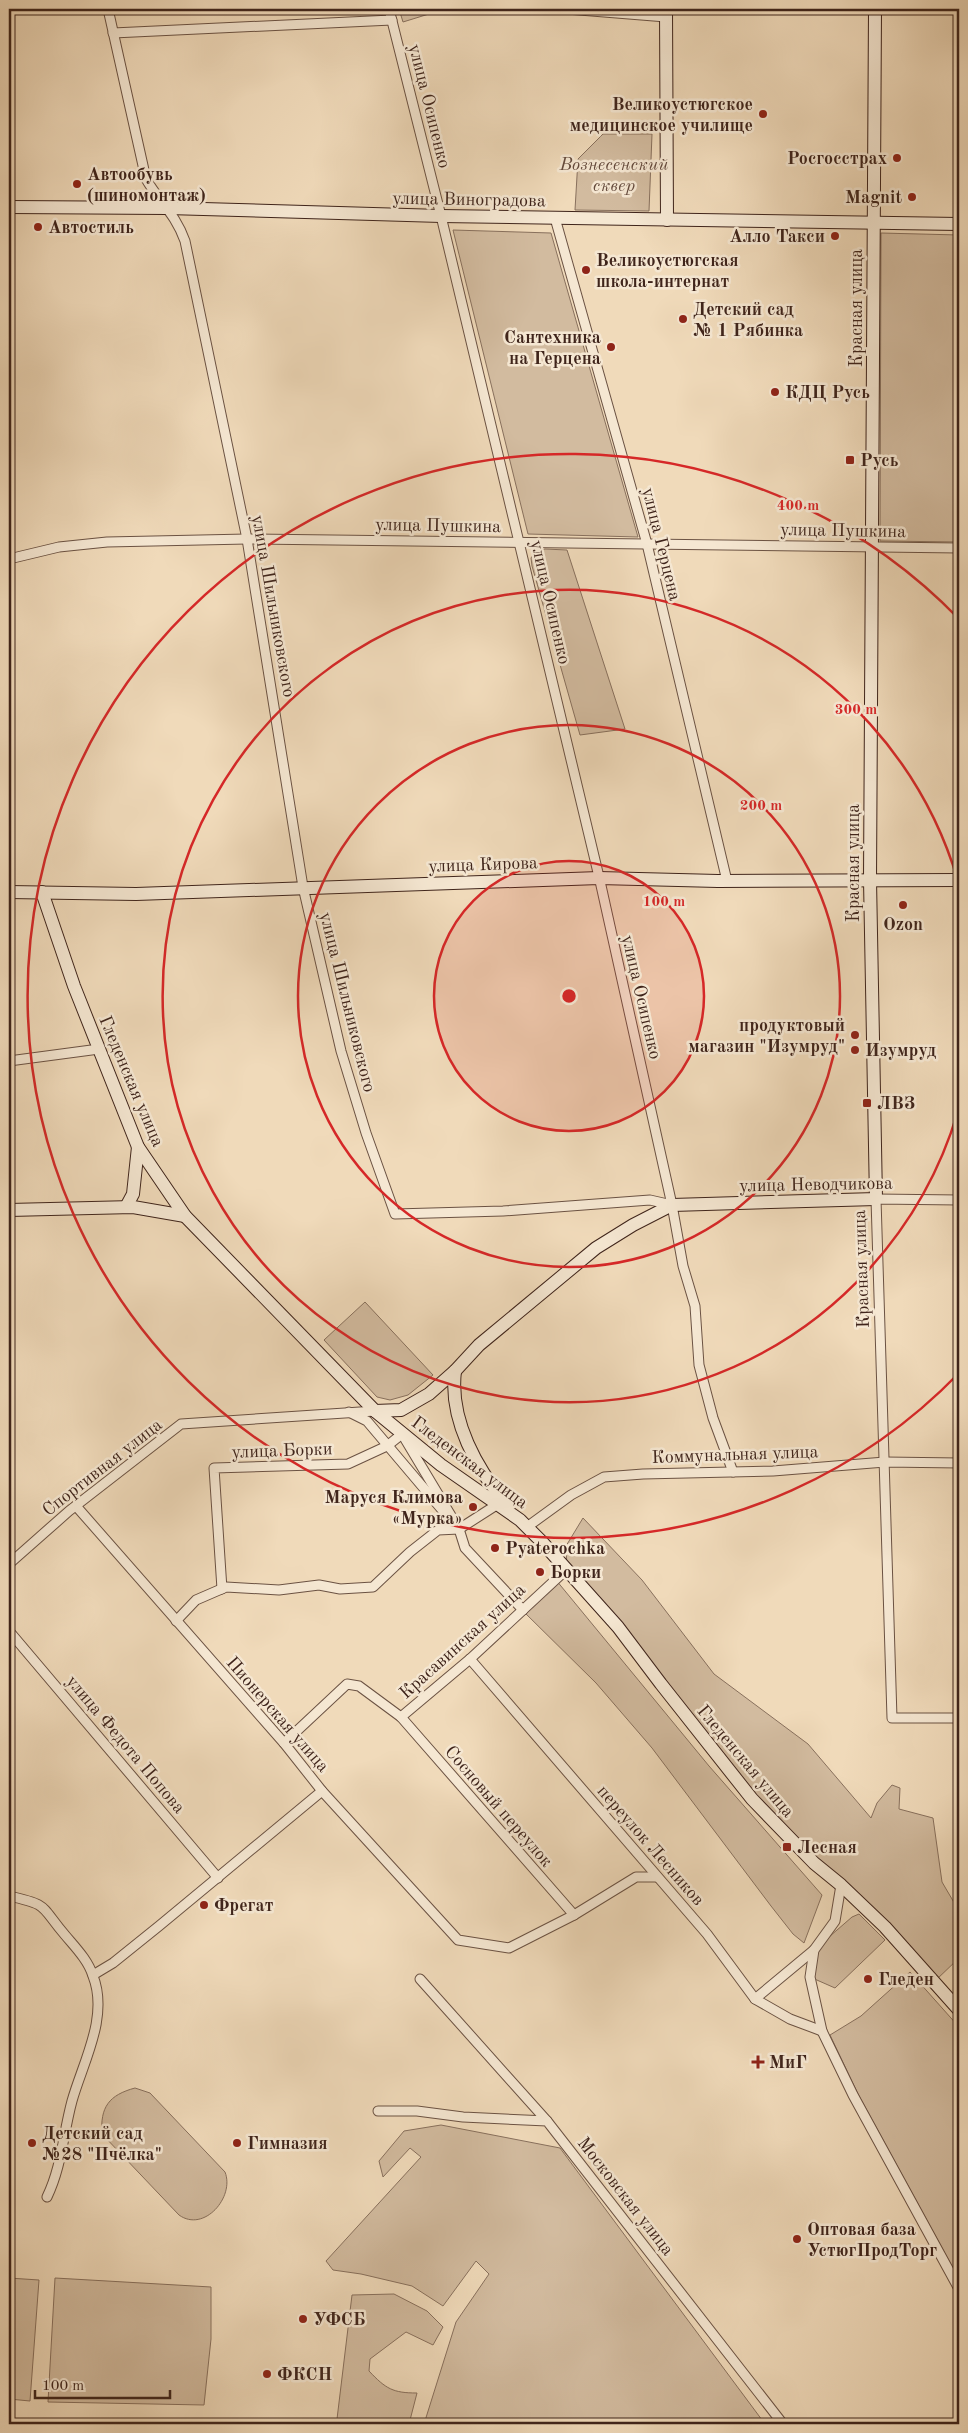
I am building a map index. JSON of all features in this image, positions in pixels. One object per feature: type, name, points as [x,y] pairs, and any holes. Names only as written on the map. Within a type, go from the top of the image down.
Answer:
[{"type":"main road","name":"Красная улица","points":[[875,9],[870,880],[876,1200]]},
{"type":"main road","points":[[666,13],[667,220]]},
{"type":"main road","name":"улица Виноградова","points":[[9,207],[168,208],[441,216],[959,224]]},
{"type":"main road","name":"улица Кирова","points":[[9,892],[136,894],[599,878],[726,881],[959,880]]},
{"type":"main road","name":"Гледенская улица","points":[[42,892],[74,986],[138,1147],[185,1216],[375,1410],[402,1434],[524,1524],[618,1627],[660,1684],[752,1799],[814,1863],[841,1885],[885,1927],[959,2010]]},
{"type":"main road","points":[[126,1207],[133,1194],[138,1147]]},
{"type":"main road","name":"улица Неводчикова","points":[[375,1410],[388,1412],[413,1405],[455,1371],[479,1344],[596,1248],[633,1225],[672,1205],[876,1200]]},
{"type":"main road","points":[[9,1210],[126,1207],[185,1216]]},
{"type":"main road","points":[[455,1371],[454,1400],[459,1421],[470,1449],[499,1496],[524,1524]]},
{"type":"street","name":"улица Шильниковского","points":[[108,9],[146,179],[179,225],[185,241],[247,539],[303,887],[341,1051],[366,1134],[395,1214]]},
{"type":"street","name":"улица Осипенко","points":[[388,9],[441,216],[599,878],[672,1205],[683,1266],[695,1306],[699,1365],[714,1418],[734,1472]]},
{"type":"street","points":[[567,9],[666,13]]},
{"type":"street","points":[[113,33],[392,20]]},
{"type":"street","name":"улица Герцена","points":[[555,218],[647,544],[726,881]]},
{"type":"street","name":"улица Пушкина","points":[[9,559],[59,547],[107,542],[247,539],[959,548]]},
{"type":"street","points":[[9,1061],[99,1049]]},
{"type":"street","name":"улица Неводчикова","points":[[395,1214],[503,1211],[650,1200],[672,1205]]},
{"type":"street","name":"улица Неводчикова","points":[[876,1200],[959,1200]]},
{"type":"street","name":"Красная улица","points":[[876,1200],[892,1718],[959,1718]]},
{"type":"street","name":"Спортивная улица","points":[[9,1564],[76,1506],[181,1424],[375,1410]]},
{"type":"street","points":[[349,1412],[367,1421],[459,1529]]},
{"type":"street","points":[[402,1434],[459,1529],[465,1548],[523,1610]]},
{"type":"street","name":"улица Борки","points":[[222,1588],[214,1468],[348,1464],[387,1446],[402,1434]]},
{"type":"street","name":"Коммунальная улица","points":[[524,1524],[604,1477],[734,1472],[885,1462],[959,1463]]},
{"type":"street","points":[[176,1622],[196,1600],[226,1587],[279,1590],[319,1585],[340,1590],[373,1587],[410,1552],[438,1530],[459,1529],[498,1504]]},
{"type":"street","name":"Пионерская улица","points":[[76,1506],[284,1743],[322,1790],[458,1940],[509,1948],[574,1915]]},
{"type":"street","name":"Красавинская улица","points":[[284,1743],[347,1684],[359,1686],[401,1717],[470,1659],[567,1569]]},
{"type":"street","name":"улица Федота Попова","points":[[9,1632],[218,1878]]},
{"type":"street","name":"переулок Лесников","points":[[470,1659],[707,1934],[755,1999],[790,2019],[822,2031]]},
{"type":"street","name":"Сосновый переулок","points":[[401,1717],[574,1915]]},
{"type":"street","points":[[93,1975],[113,1963],[322,1790]]},
{"type":"street","points":[[574,1915],[636,1877],[657,1877]]},
{"type":"street","points":[[755,1999],[814,1950],[835,1921],[841,1885]]},
{"type":"street","points":[[9,1896],[36,1902],[46,1908],[85,1961],[93,1975],[98,1992],[94,2033],[72,2101],[56,2178],[47,2197]]},
{"type":"street","points":[[814,1950],[810,1977],[822,2031],[853,2095],[959,2289]]},
{"type":"street","points":[[420,1979],[547,2121]]},
{"type":"street","points":[[378,2111],[418,2111],[463,2117],[547,2121]]},
{"type":"street","name":"Московская улица","points":[[547,2121],[783,2424]]},
{"type":"green space","points":[[399,9],[445,9],[403,22]]},
{"type":"green space","name":"Вознесенский сквер","points":[[603,134],[652,134],[649,211],[575,210],[578,159]]},
{"type":"green space","points":[[453,230],[551,233],[638,537],[528,534]]},
{"type":"green space","points":[[881,233],[959,235],[959,542],[880,541]]},
{"type":"green space","points":[[545,549],[567,550],[625,729],[580,735],[532,566],[531,558],[535,552]]},
{"type":"green space","points":[[365,1302],[433,1375],[408,1395],[390,1400],[377,1397],[324,1340]]},
{"type":"green space","points":[[583,1518],[642,1580],[714,1674],[808,1744],[871,1818],[877,1803],[892,1785],[900,1788],[899,1809],[933,1818],[942,1882],[959,1911],[959,1958],[935,1981],[781,1830],[567,1569],[566,1546]]},
{"type":"green space","points":[[556,1580],[709,1766],[822,1895],[804,1943],[793,1934],[771,1906],[652,1748],[596,1683],[523,1611]]},
{"type":"green space","points":[[859,1914],[885,1940],[835,1988],[810,1977],[814,1950],[852,1917]]},
{"type":"green space","points":[[910,1972],[959,2027],[959,2267],[954,2270],[858,2094],[830,2035],[861,2016]]},
{"type":"green space","points":[[135,2088],[150,2093],[225,2172],[226,2192],[215,2210],[207,2216],[189,2219],[179,2215],[102,2134],[103,2116],[108,2104],[119,2094]]},
{"type":"green space","points":[[441,2125],[560,2148],[765,2424],[424,2424],[456,2322],[489,2274],[476,2261],[443,2306],[412,2286],[361,2274],[333,2270],[326,2261],[421,2157],[410,2148],[383,2177],[379,2161],[404,2131]]},
{"type":"green space","points":[[9,2278],[39,2280],[30,2401],[9,2399]]},
{"type":"green space","points":[[55,2278],[211,2287],[211,2339],[204,2405],[48,2402]]},
{"type":"green space","points":[[394,2294],[427,2311],[443,2327],[433,2345],[406,2332],[370,2359],[369,2371],[385,2386],[396,2391],[417,2393],[409,2424],[356,2424],[337,2419],[352,2295]]},
{"type":"place","name":"Великоустюгское медицинское училище","points":[[763,114]]},
{"type":"place","name":"Росгосстрах","points":[[897,158]]},
{"type":"place","name":"Автообувь (шиномонтаж)","points":[[77,184]]},
{"type":"place","name":"Magnit","points":[[912,197]]},
{"type":"place","name":"Автостиль","points":[[38,227]]},
{"type":"place","name":"Алло Такси","points":[[835,236]]},
{"type":"place","name":"Великоустюгская школа-интернат","points":[[586,270]]},
{"type":"place","name":"Детский сад № 1 Рябинка","points":[[683,319]]},
{"type":"place","name":"Сантехника на Герцена","points":[[611,347]]},
{"type":"place","name":"КДЦ Русь","points":[[775,392]]},
{"type":"place","name":"Русь","points":[[850,460]]},
{"type":"place","name":"Ozon","points":[[903,905]]},
{"type":"place","name":"продуктовый магазин \"Изумруд\"","points":[[855,1035]]},
{"type":"place","name":"Изумруд","points":[[855,1050]]},
{"type":"place","name":"ЛВЗ","points":[[867,1103]]},
{"type":"place","name":"Маруся Климова «Мурка»","points":[[473,1507]]},
{"type":"place","name":"Pyaterochka","points":[[495,1548]]},
{"type":"place","name":"Борки","points":[[540,1572]]},
{"type":"place","name":"Лесная","points":[[787,1847]]},
{"type":"place","name":"Фрегат","points":[[204,1905]]},
{"type":"place","name":"Гледен","points":[[868,1979]]},
{"type":"place","name":"МиГ","points":[[758,2062]]},
{"type":"place","name":"Детский сад №28 \"Пчёлка\"","points":[[32,2143]]},
{"type":"place","name":"Гимназия","points":[[237,2143]]},
{"type":"place","name":"Оптовая база УстюгПродТорг","points":[[797,2239]]},
{"type":"place","name":"УФСБ","points":[[303,2319]]},
{"type":"place","name":"ФКСН","points":[[267,2374]]}]
